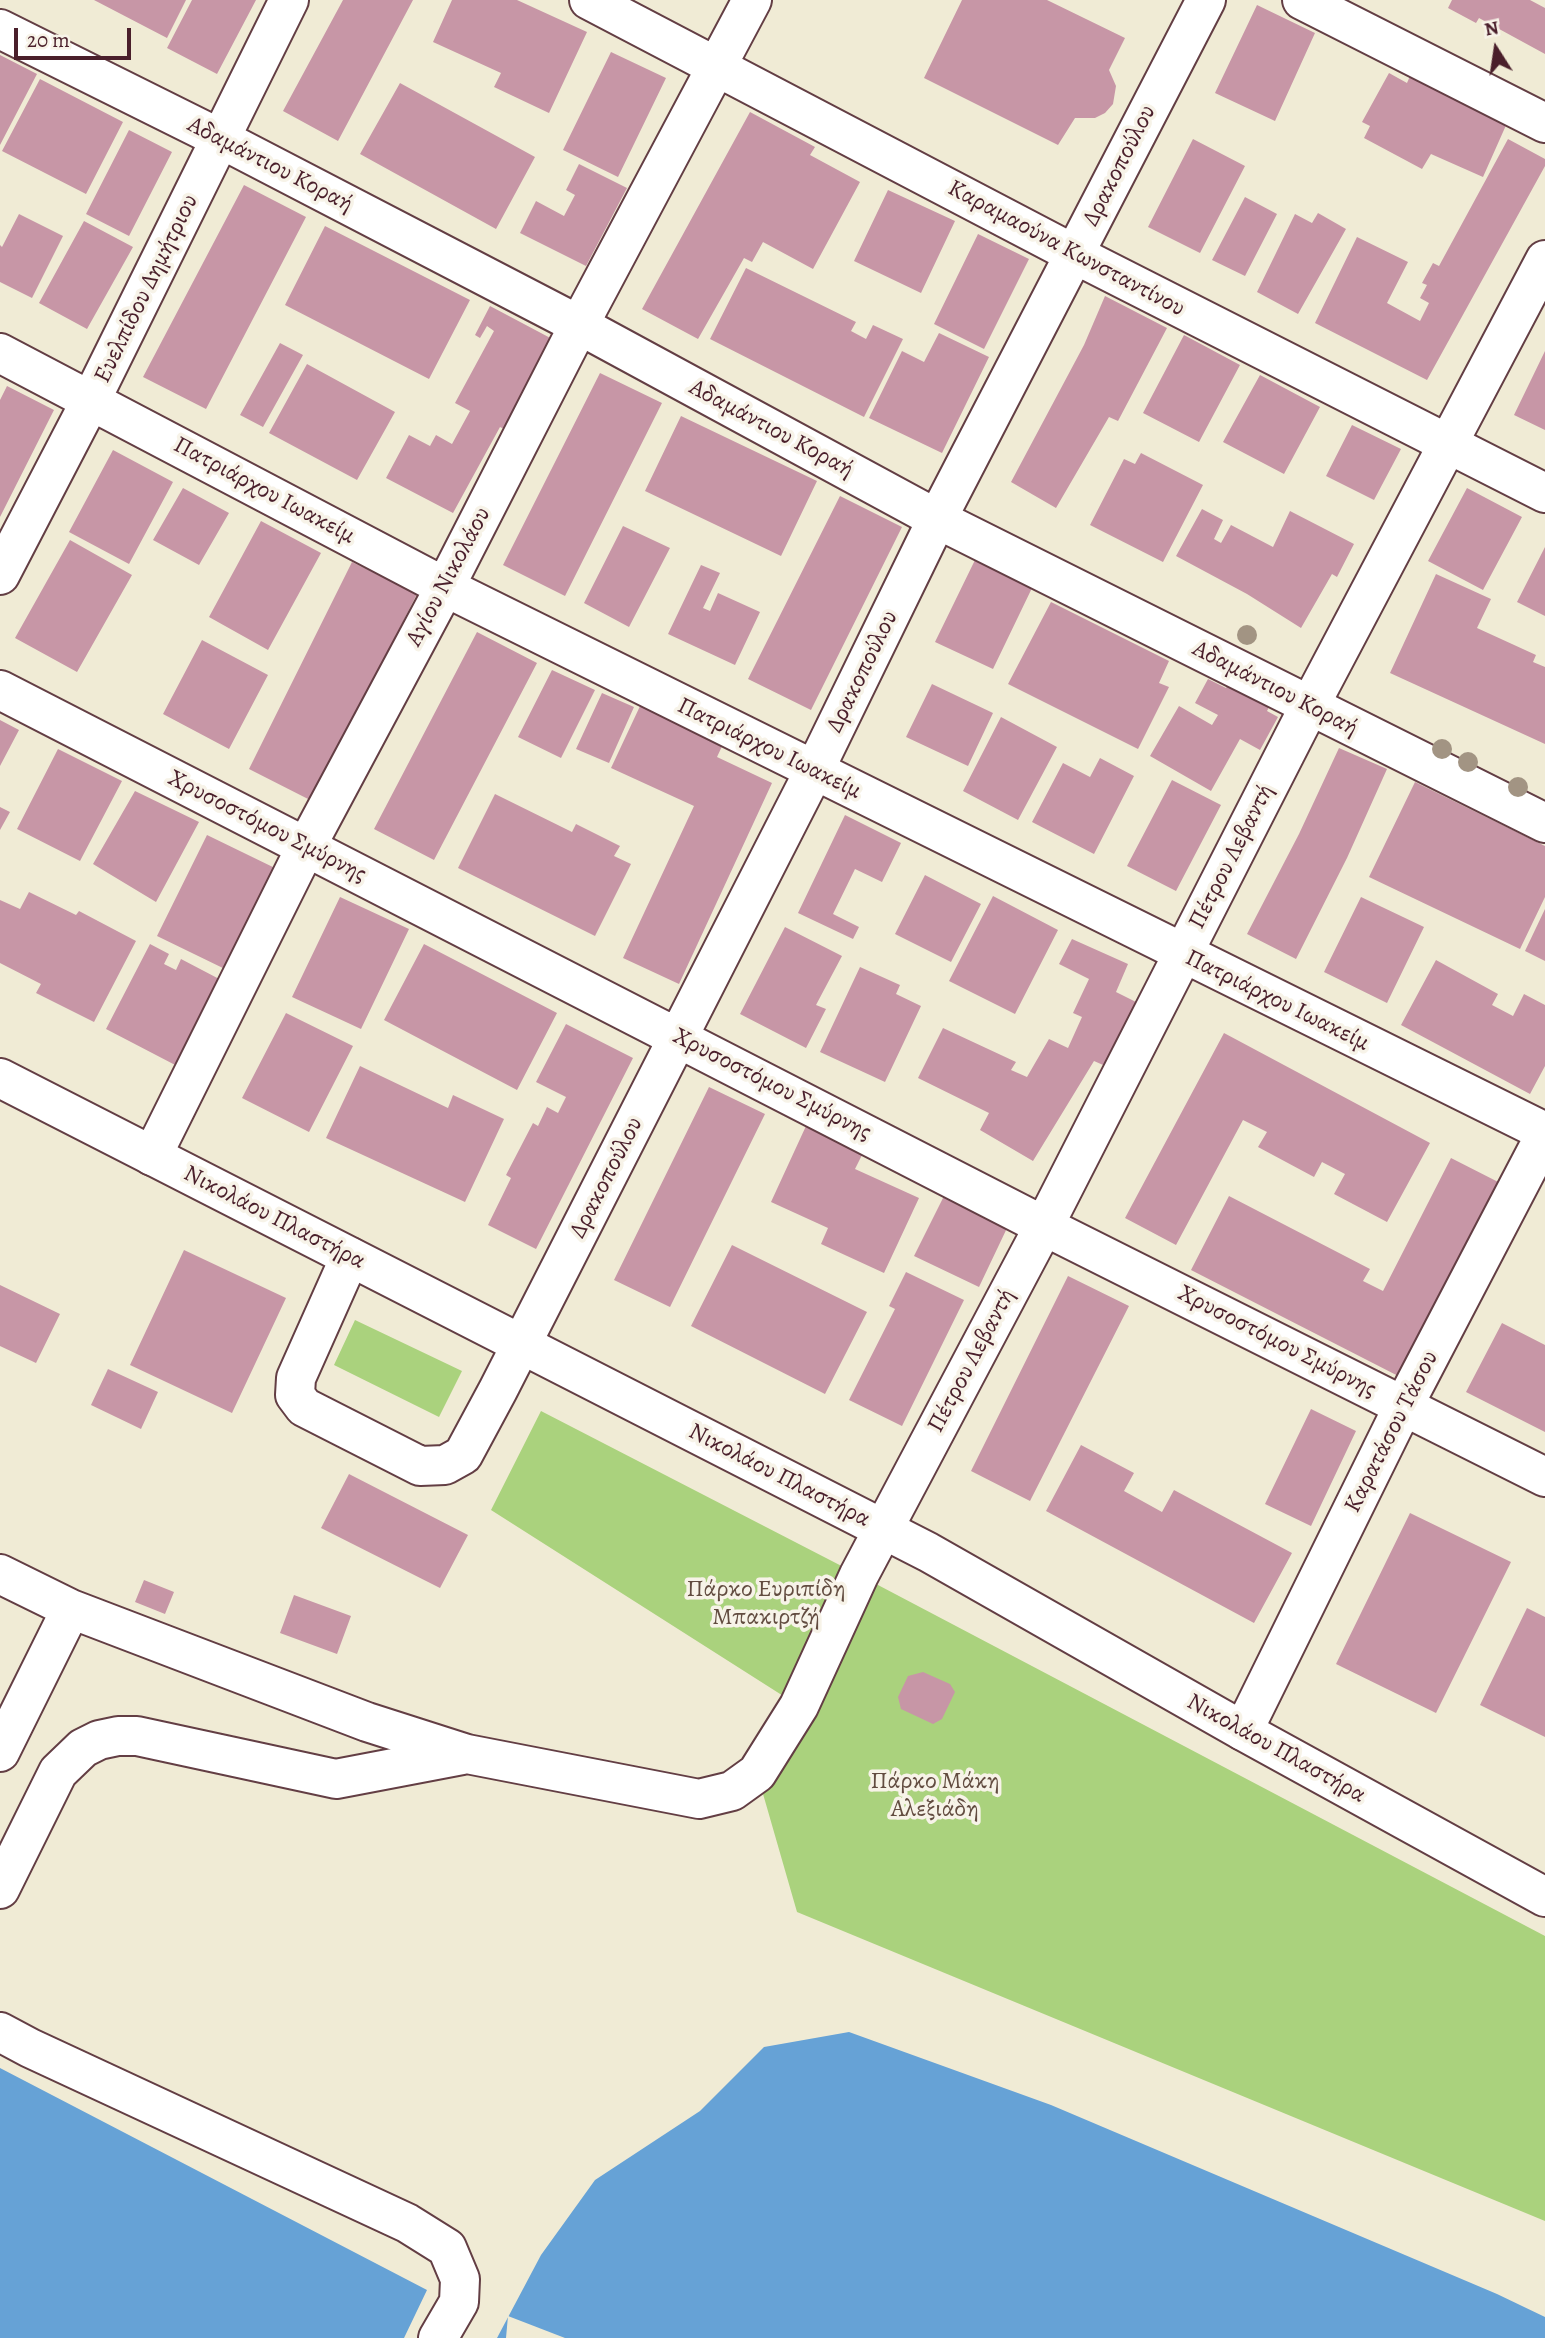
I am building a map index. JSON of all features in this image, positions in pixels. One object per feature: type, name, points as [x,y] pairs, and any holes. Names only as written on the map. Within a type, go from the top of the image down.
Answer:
[{"type":"street","name":"Ευελπίδου Δημήτριου","points":[[0,575],[91,400],[289,0]]},
{"type":"street","name":"Καραμαούνα Κωνσταντίνου","points":[[589,0],[1074,254],[1545,493]]},
{"type":"street","name":"Αγίου Νικολάου","points":[[152,1156],[306,847],[445,587],[579,325],[751,0]]},
{"type":"street","name":"Δρακοπούλου","points":[[350,1257],[296,1378],[295,1395],[304,1407],[420,1466],[445,1465],[463,1455],[521,1344],[814,771],[937,519],[1206,0]]},
{"type":"street","points":[[1303,0],[1545,123]]},
{"type":"street","name":"Αδαμάντιου Κοραή","points":[[0,29],[221,139],[579,325],[937,519],[1545,823]]},
{"type":"street","name":"Πέτρου Λεβαντή","points":[[0,1574],[71,1609],[367,1722],[467,1754],[699,1799],[732,1791],[757,1773],[799,1706],[859,1575],[1044,1226],[1446,444],[1545,260]]},
{"type":"street","name":"Πατριάρχου Ιωακείμ","points":[[0,353],[445,587],[1545,1134]]},
{"type":"street","name":"Χρυσοστόμου Σμύρνης","points":[[0,690],[1044,1226],[1545,1477]]},
{"type":"street","name":"Νικολάου Πλαστήρα","points":[[0,1078],[928,1552],[1545,1898]]},
{"type":"street","name":"Καρατάσου Τάσου","points":[[1243,1731],[1404,1405],[1545,1134]]},
{"type":"street","points":[[0,1752],[71,1609]]},
{"type":"street","points":[[0,1889],[58,1772],[83,1748],[99,1740],[137,1736],[336,1779],[467,1754]]},
{"type":"street","points":[[0,2032],[407,2223],[447,2248],[460,2279],[459,2302],[438,2338]]},
{"type":"green space","points":[[355,1320],[462,1371],[439,1417],[334,1365]]},
{"type":"green space","name":"Πάρκο Μάκη Αλεξιάδη","points":[[541,1411],[1545,1936],[1545,2221],[797,1912],[757,1773],[799,1706],[491,1510]]},
{"type":"water","points":[[849,2032],[1051,2105],[1497,2294],[1545,2317],[1545,2338],[497,2338],[541,2255],[595,2180],[700,2111],[764,2047]]},
{"type":"water","points":[[0,2068],[427,2290],[404,2338],[0,2338]]},
{"type":"pier","points":[[508,2316],[565,2338],[506,2338]]},
{"type":"building","points":[[94,0],[186,0],[167,38]]},
{"type":"building","points":[[192,0],[256,0],[217,74],[167,48]]},
{"type":"building","points":[[343,0],[413,0],[338,141],[283,111]]},
{"type":"building","points":[[452,0],[517,0],[587,32],[549,113],[494,87],[501,73],[433,42]]},
{"type":"building","points":[[962,0],[1047,0],[1125,38],[1109,70],[1116,86],[1113,104],[1105,113],[1095,118],[1075,118],[1058,145],[924,78]]},
{"type":"building","points":[[1452,0],[1530,0],[1545,8],[1545,54],[1479,18],[1476,23],[1448,8]]},
{"type":"building","points":[[1257,5],[1315,33],[1275,121],[1215,93]]},
{"type":"building","points":[[611,52],[666,78],[618,177],[563,150]]},
{"type":"building","points":[[0,55],[37,74],[0,145]]},
{"type":"building","points":[[1389,73],[1407,83],[1410,76],[1507,123],[1483,177],[1431,154],[1422,169],[1364,138],[1370,126],[1362,122]]},
{"type":"building","points":[[40,79],[123,122],[86,194],[2,151]]},
{"type":"building","points":[[400,83],[535,157],[496,229],[360,154]]},
{"type":"building","points":[[750,112],[815,147],[810,155],[860,182],[813,269],[763,242],[752,262],[744,258],[698,339],[642,309]]},
{"type":"building","points":[[129,130],[172,152],[129,236],[86,214]]},
{"type":"building","points":[[1193,139],[1245,166],[1200,253],[1148,227]]},
{"type":"building","points":[[1508,139],[1545,159],[1545,166],[1427,380],[1315,323],[1357,237],[1408,262],[1387,303],[1420,321],[1429,303],[1420,298],[1427,285],[1422,283],[1433,263],[1439,266]]},
{"type":"building","points":[[579,164],[627,188],[586,266],[520,233],[536,201],[564,216],[575,195],[566,190]]},
{"type":"building","points":[[244,185],[306,217],[206,409],[143,377]]},
{"type":"building","points":[[888,190],[955,221],[921,293],[854,261]]},
{"type":"building","points":[[1245,197],[1277,214],[1245,276],[1212,260]]},
{"type":"building","points":[[1318,213],[1346,229],[1298,314],[1257,292],[1295,214],[1312,223]]},
{"type":"building","points":[[19,214],[63,236],[32,298],[0,282],[0,245],[2,247]]},
{"type":"building","points":[[84,221],[133,247],[87,329],[39,303]]},
{"type":"building","points":[[325,226],[470,300],[429,379],[285,305]]},
{"type":"building","points":[[978,234],[1029,259],[984,349],[934,324]]},
{"type":"building","points":[[746,268],[856,322],[851,331],[866,339],[873,325],[903,339],[864,417],[710,339]]},
{"type":"building","points":[[1105,296],[1167,328],[1118,421],[1109,417],[1056,508],[1011,482],[1084,345]]},
{"type":"building","points":[[490,306],[556,341],[508,431],[500,427],[453,513],[386,478],[409,435],[430,446],[436,435],[452,444],[470,411],[455,403],[494,331],[487,326],[480,338],[475,335]]},
{"type":"building","points":[[939,333],[989,357],[942,453],[869,418],[902,351],[924,362]]},
{"type":"building","points":[[1184,335],[1240,365],[1199,442],[1143,413]]},
{"type":"building","points":[[280,343],[303,355],[263,427],[240,415]]},
{"type":"building","points":[[1545,351],[1545,430],[1514,415]]},
{"type":"building","points":[[307,364],[395,412],[357,480],[269,433]]},
{"type":"building","points":[[600,373],[662,403],[565,596],[503,565]]},
{"type":"building","points":[[1260,375],[1320,407],[1284,474],[1223,442]]},
{"type":"building","points":[[7,386],[54,410],[0,517],[0,400]]},
{"type":"building","points":[[681,416],[817,481],[781,556],[645,491]]},
{"type":"building","points":[[1352,425],[1401,449],[1374,500],[1326,476]]},
{"type":"building","points":[[113,450],[173,482],[129,564],[69,532]]},
{"type":"building","points":[[1141,453],[1203,485],[1163,562],[1090,525],[1124,459],[1135,464]]},
{"type":"building","points":[[183,488],[229,513],[199,565],[153,540]]},
{"type":"building","points":[[1467,488],[1522,517],[1483,590],[1428,561]]},
{"type":"building","points":[[840,496],[902,527],[811,710],[748,679]]},
{"type":"building","points":[[1202,509],[1223,520],[1214,539],[1221,543],[1231,525],[1273,547],[1290,511],[1354,544],[1337,577],[1332,574],[1301,628],[1247,594],[1176,556]]},
{"type":"building","points":[[261,521],[321,553],[268,650],[209,617]]},
{"type":"building","points":[[623,526],[670,548],[629,627],[584,603]]},
{"type":"building","points":[[70,540],[132,575],[77,672],[15,638]]},
{"type":"building","points":[[1545,547],[1545,616],[1517,602]]},
{"type":"building","points":[[975,560],[1032,588],[993,669],[935,642]]},
{"type":"building","points":[[352,562],[417,594],[312,801],[249,769]]},
{"type":"building","points":[[701,565],[720,573],[703,608],[710,611],[718,593],[760,612],[735,665],[668,634]]},
{"type":"building","points":[[1436,574],[1491,599],[1477,628],[1536,655],[1533,662],[1545,667],[1545,744],[1390,673]]},
{"type":"building","points":[[1051,602],[1169,661],[1159,683],[1169,687],[1138,749],[1008,684]]},
{"type":"building","points":[[477,632],[537,663],[434,860],[374,829]]},
{"type":"building","points":[[202,640],[268,675],[229,749],[163,714]]},
{"type":"building","points":[[552,670],[595,690],[561,758],[518,737]]},
{"type":"building","points":[[1208,679],[1226,688],[1231,680],[1272,701],[1267,711],[1278,717],[1260,750],[1240,739],[1211,791],[1150,756],[1179,706],[1212,725],[1218,715],[1195,703]]},
{"type":"building","points":[[932,684],[993,713],[968,766],[906,737]]},
{"type":"building","points":[[602,693],[634,707],[609,763],[576,749]]},
{"type":"building","points":[[641,704],[724,742],[717,757],[772,783],[679,984],[623,958],[694,806],[611,768]]},
{"type":"building","points":[[1001,717],[1057,747],[1018,820],[963,791]]},
{"type":"building","points":[[0,720],[19,730],[0,766]]},
{"type":"building","points":[[1339,748],[1387,769],[1347,858],[1296,959],[1247,934],[1299,834]]},
{"type":"building","points":[[58,749],[122,781],[80,861],[17,829]]},
{"type":"building","points":[[1100,758],[1134,776],[1094,854],[1032,822],[1063,763],[1090,777]]},
{"type":"building","points":[[1172,780],[1221,805],[1176,891],[1127,866]]},
{"type":"building","points":[[1415,782],[1545,846],[1545,897],[1520,949],[1369,877]]},
{"type":"building","points":[[135,791],[199,822],[156,902],[93,864]]},
{"type":"building","points":[[495,794],[572,832],[576,824],[620,846],[614,856],[631,864],[595,936],[458,868]]},
{"type":"building","points":[[0,807],[10,812],[0,830]]},
{"type":"building","points":[[845,815],[901,843],[882,882],[855,869],[833,914],[859,927],[853,939],[798,913]]},
{"type":"building","points":[[207,835],[279,870],[229,971],[157,936]]},
{"type":"building","points":[[925,875],[981,904],[951,962],[895,934]]},
{"type":"building","points":[[29,892],[76,915],[79,911],[136,941],[94,1022],[36,993],[41,984],[0,963],[0,900],[20,909]]},
{"type":"building","points":[[993,896],[1058,930],[1015,1014],[949,981]]},
{"type":"building","points":[[340,897],[409,929],[361,1029],[292,997]]},
{"type":"building","points":[[1361,897],[1424,927],[1387,1003],[1324,972]]},
{"type":"building","points":[[1545,909],[1545,961],[1525,951]]},
{"type":"building","points":[[785,927],[842,956],[816,1005],[826,1009],[806,1048],[740,1014]]},
{"type":"building","points":[[1072,939],[1128,964],[1116,992],[1140,1004],[1110,1068],[1094,1061],[1033,1161],[980,1130],[989,1113],[918,1078],[943,1028],[1016,1062],[1011,1070],[1027,1077],[1049,1039],[1068,1048],[1082,1017],[1073,1013],[1089,979],[1059,964]]},
{"type":"building","points":[[150,944],[169,954],[164,964],[176,970],[181,959],[223,981],[179,1067],[106,1029]]},
{"type":"building","points":[[424,944],[557,1013],[517,1090],[384,1020]]},
{"type":"building","points":[[1436,960],[1498,994],[1492,1005],[1513,1016],[1524,994],[1545,1005],[1545,1066],[1530,1094],[1401,1025]]},
{"type":"building","points":[[860,967],[900,985],[896,994],[921,1006],[885,1082],[820,1052]]},
{"type":"building","points":[[286,1013],[353,1046],[309,1132],[242,1098]]},
{"type":"building","points":[[566,1024],[633,1058],[536,1249],[488,1225],[511,1178],[506,1175],[533,1123],[538,1126],[547,1107],[558,1113],[566,1097],[536,1082]]},
{"type":"building","points":[[1224,1033],[1430,1143],[1387,1222],[1334,1194],[1345,1174],[1322,1162],[1314,1177],[1258,1147],[1267,1132],[1243,1120],[1176,1245],[1125,1218]]},
{"type":"building","points":[[360,1066],[448,1108],[453,1095],[504,1119],[465,1202],[326,1138]]},
{"type":"building","points":[[709,1087],[765,1114],[670,1307],[614,1280]]},
{"type":"building","points":[[806,1126],[863,1153],[855,1169],[919,1198],[884,1273],[821,1244],[828,1228],[771,1202]]},
{"type":"building","points":[[1451,1158],[1508,1187],[1408,1381],[1191,1270],[1229,1196],[1370,1269],[1363,1281],[1383,1291]]},
{"type":"building","points":[[944,1196],[1008,1226],[979,1287],[914,1256]]},
{"type":"building","points":[[732,1245],[867,1312],[825,1394],[691,1326]]},
{"type":"building","points":[[184,1250],[286,1298],[232,1413],[130,1365]]},
{"type":"building","points":[[906,1272],[964,1300],[902,1426],[849,1400],[895,1309],[889,1306]]},
{"type":"building","points":[[1068,1276],[1129,1306],[1030,1501],[971,1471]]},
{"type":"building","points":[[0,1285],[60,1314],[36,1363],[0,1346]]},
{"type":"building","points":[[1502,1323],[1545,1345],[1545,1432],[1466,1392]]},
{"type":"building","points":[[108,1369],[158,1392],[141,1429],[91,1405]]},
{"type":"building","points":[[1311,1409],[1356,1431],[1311,1526],[1265,1504]]},
{"type":"building","points":[[1081,1445],[1134,1473],[1124,1491],[1162,1512],[1174,1490],[1292,1553],[1254,1623],[1046,1511]]},
{"type":"building","points":[[349,1474],[468,1535],[440,1588],[321,1528]]},
{"type":"building","points":[[1410,1513],[1511,1562],[1436,1713],[1336,1664]]},
{"type":"building","points":[[144,1580],[174,1592],[165,1614],[135,1602]]},
{"type":"building","points":[[294,1595],[351,1616],[337,1654],[280,1633]]},
{"type":"building","points":[[1527,1608],[1545,1617],[1545,1737],[1480,1705]]},
{"type":"building","points":[[923,1672],[950,1684],[955,1692],[942,1719],[933,1724],[901,1709],[898,1697],[908,1676]]},
{"type":"park label","name":"Πάρκο Ευριπίδη Μπακιρτζή","points":[[766,1604]]}]
